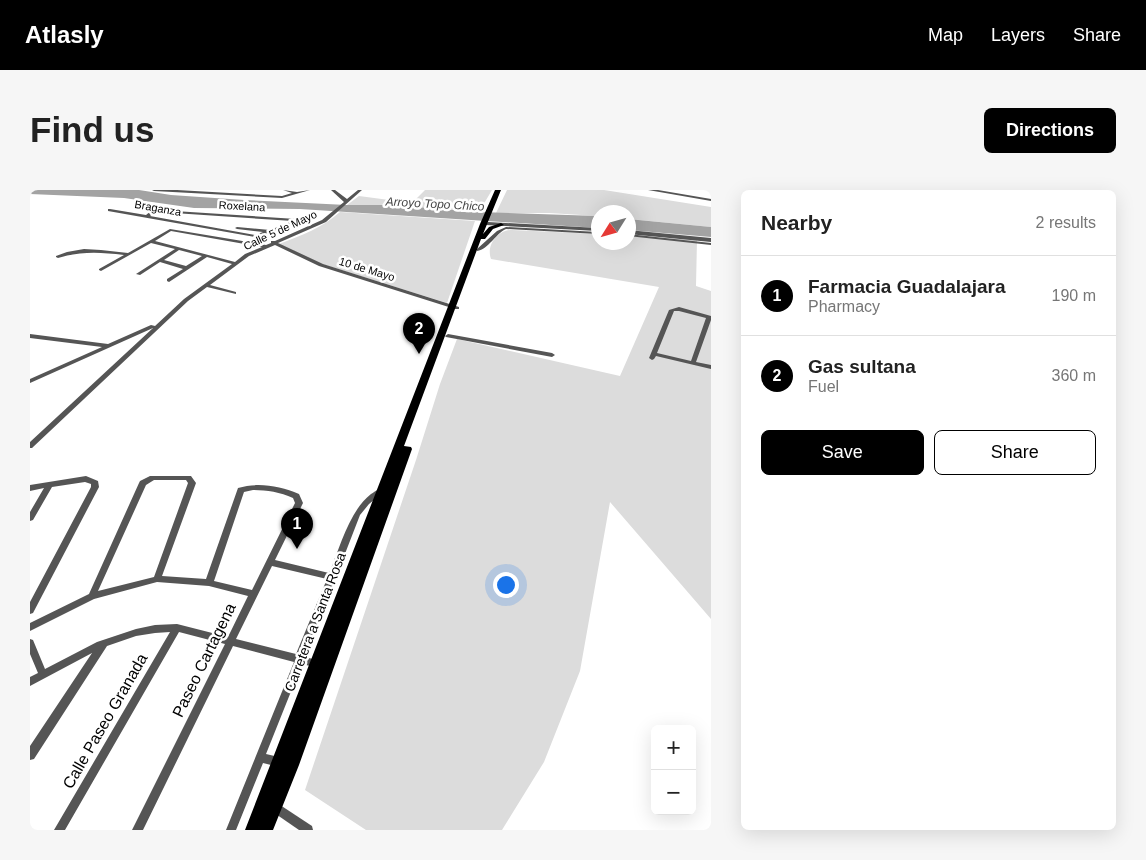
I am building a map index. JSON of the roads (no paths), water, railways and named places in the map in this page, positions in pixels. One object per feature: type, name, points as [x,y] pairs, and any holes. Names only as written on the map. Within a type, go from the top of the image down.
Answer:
[{"type":"main road","points":[[411,426],[498,190]]},
{"type":"main road","points":[[491,210],[504,190]]},
{"type":"main road","points":[[411,426],[448,336],[455,307],[483,238],[487,222]]},
{"type":"main road","points":[[483,238],[491,228],[501,225]]},
{"type":"main road","name":"Carretera a Santa Rosa","points":[[265,830],[291,765],[322,665],[384,488],[411,426]]},
{"type":"main road","name":"Carretera a Santa Rosa","points":[[253,830],[279,762],[322,665],[411,426]]},
{"type":"street","points":[[154,190],[288,197],[308,190]]},
{"type":"street","points":[[260,190],[288,197]]},
{"type":"street","points":[[285,190],[298,194]]},
{"type":"street","points":[[329,190],[341,197]]},
{"type":"street","points":[[334,190],[346,203]]},
{"type":"street","name":"Calle 5 de Mayo","points":[[160,323],[236,263],[265,246],[317,225],[360,190]]},
{"type":"street","points":[[647,191],[711,200]]},
{"type":"street","name":"Braganza","points":[[110,210],[256,236]]},
{"type":"street","name":"Roxelana","points":[[146,217],[153,212],[159,211],[291,219],[296,221],[256,236]]},
{"type":"street","points":[[251,229],[259,217]]},
{"type":"street","points":[[487,222],[501,225],[591,231]]},
{"type":"street","name":"Braganza","points":[[203,226],[270,231]]},
{"type":"street","points":[[478,250],[485,246],[500,230],[506,228],[591,231]]},
{"type":"street","points":[[101,270],[166,231],[176,230],[265,246]]},
{"type":"street","points":[[270,231],[284,238]]},
{"type":"street","name":"10 de Mayo","points":[[264,234],[275,242],[327,267],[455,307]]},
{"type":"street","points":[[636,235],[711,240]]},
{"type":"street","points":[[636,235],[711,244]]},
{"type":"street","points":[[150,241],[236,263]]},
{"type":"street","points":[[138,274],[179,248]]},
{"type":"street","points":[[58,257],[87,250],[128,254]]},
{"type":"street","points":[[169,280],[205,256]]},
{"type":"street","points":[[159,260],[186,268]]},
{"type":"street","points":[[206,285],[234,293]]},
{"type":"street","points":[[693,362],[710,318],[679,309],[672,310],[653,356],[693,362],[711,367]]},
{"type":"street","points":[[30,381],[160,323]]},
{"type":"street","points":[[30,446],[102,380],[160,323]]},
{"type":"street","points":[[30,336],[109,346]]},
{"type":"street","points":[[448,336],[552,355]]},
{"type":"street","points":[[92,596],[144,481],[153,478],[184,477],[191,480],[191,487],[156,579]]},
{"type":"street","points":[[30,488],[86,479],[94,481],[95,487],[30,610]]},
{"type":"street","points":[[30,518],[50,484]]},
{"type":"street","name":"Paseo Cartagena","points":[[138,830],[299,503],[298,498],[292,494],[252,487],[241,490],[209,583]]},
{"type":"street","points":[[231,830],[357,514],[366,502],[384,488]]},
{"type":"street","points":[[270,562],[331,577]]},
{"type":"street","points":[[30,627],[92,596],[156,579],[209,583],[253,594]]},
{"type":"street","points":[[30,682],[104,642],[141,630],[177,628],[322,665]]},
{"type":"street","name":"Calle Paseo Granada","points":[[59,830],[177,628]]},
{"type":"street","points":[[30,756],[104,642]]},
{"type":"street","points":[[30,644],[43,675]]},
{"type":"street","points":[[260,757],[279,762]]},
{"type":"street","points":[[274,806],[308,830]]},
{"type":"place","name":"Gas sultana","points":[[419,354]]},
{"type":"place","name":"Farmacia Guadalajara","points":[[297,549]]},
{"type":"water label","name":"Arroyo Topo Chico","points":[[435,204]]}]
